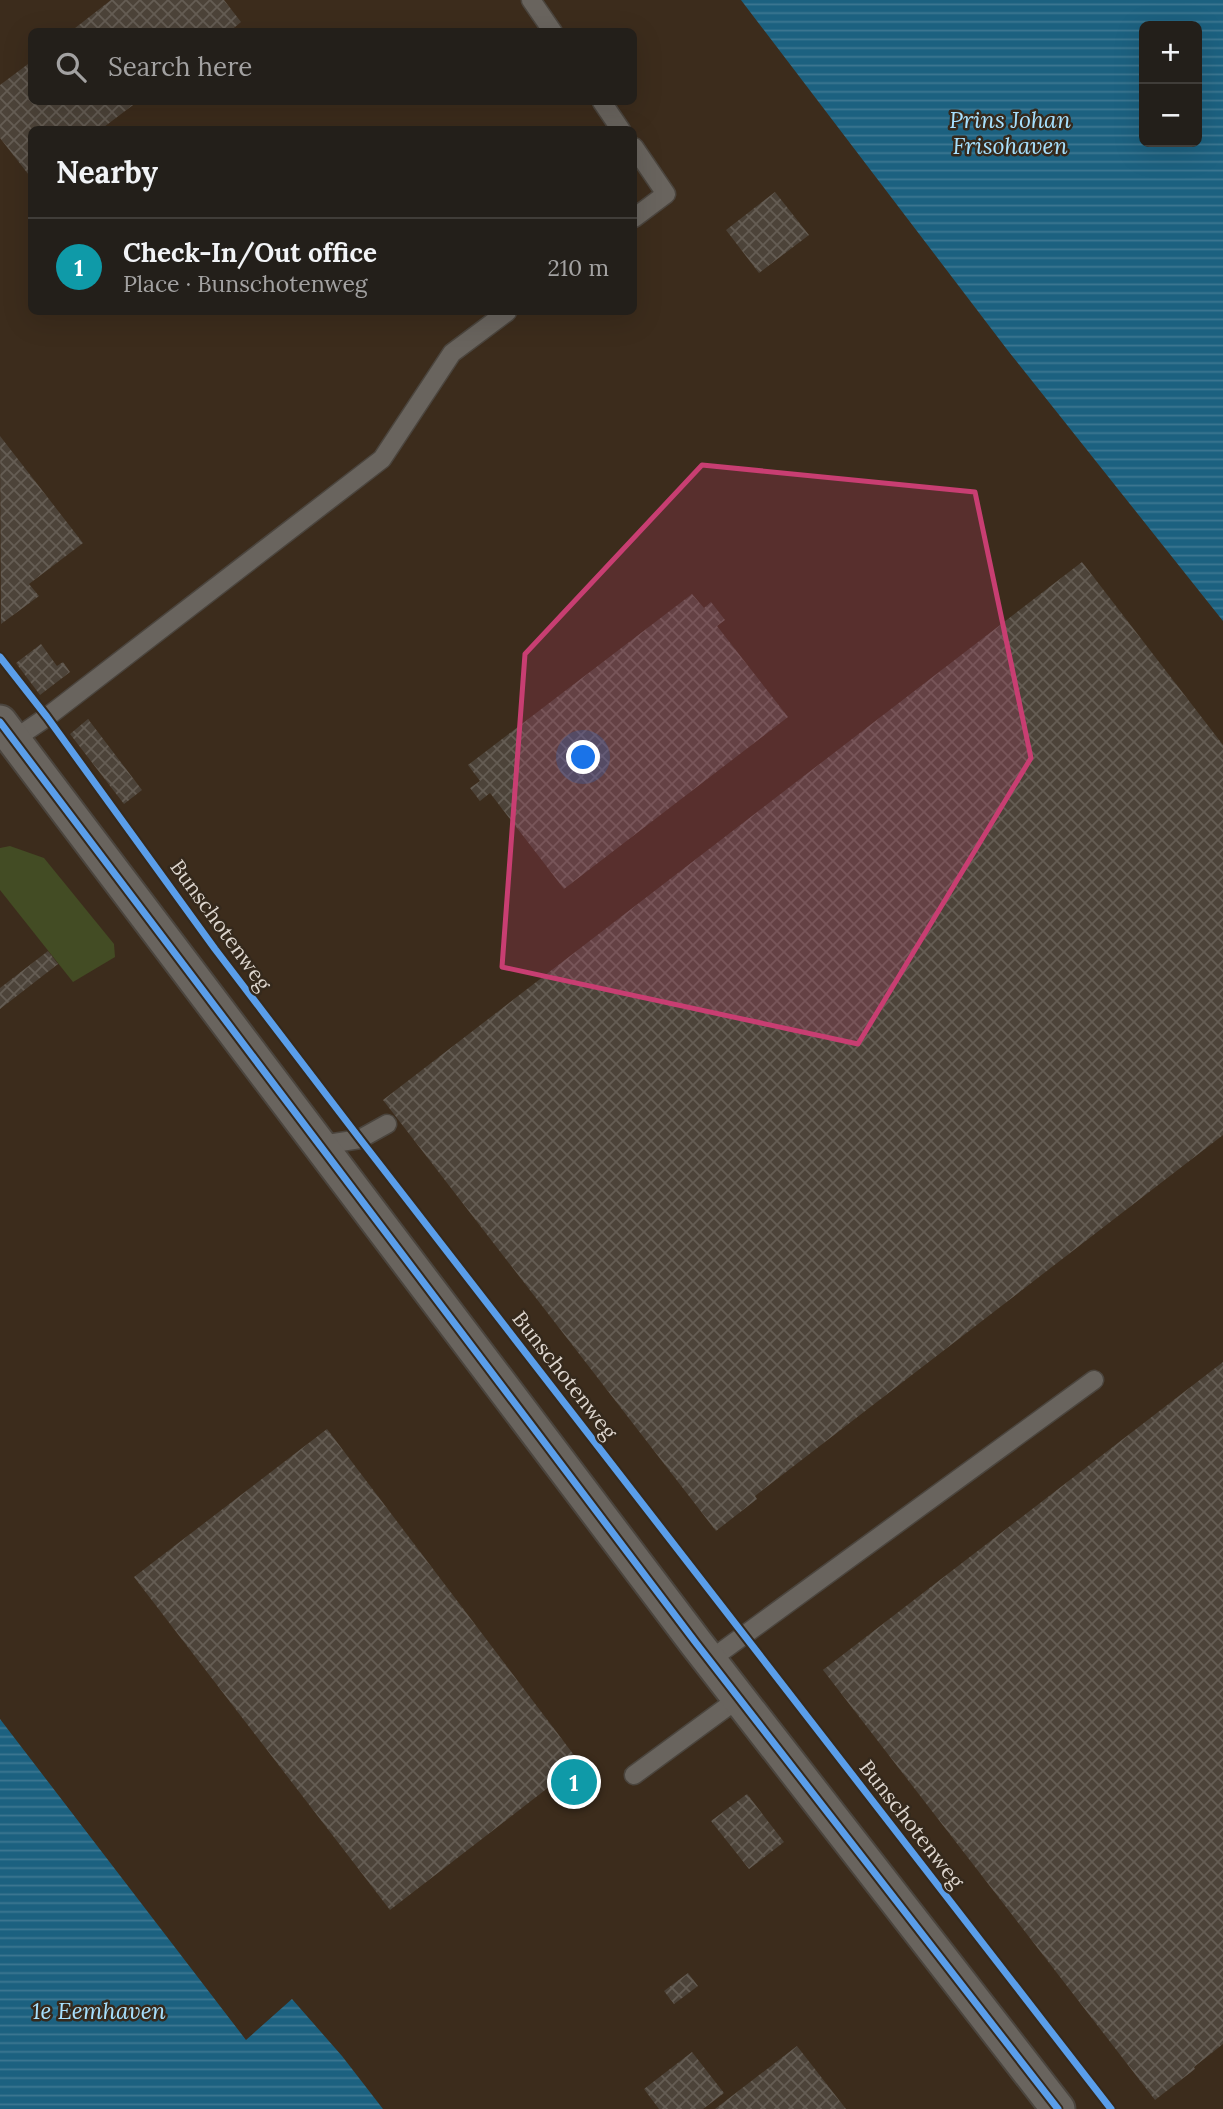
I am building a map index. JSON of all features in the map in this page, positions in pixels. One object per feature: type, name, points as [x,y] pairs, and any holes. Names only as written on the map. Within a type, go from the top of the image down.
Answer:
[{"type":"street","points":[[7,731],[710,1660],[1058,2109]]},
{"type":"lane","points":[[531,0],[550,28]]},
{"type":"lane","points":[[604,105],[618,126]]},
{"type":"lane","points":[[637,151],[666,194],[637,216]]},
{"type":"lane","points":[[7,731],[47,717],[382,460],[452,353],[503,315]]},
{"type":"lane","points":[[321,1145],[360,1139],[387,1124]]},
{"type":"lane","points":[[710,1660],[1094,1380]]},
{"type":"lane","points":[[634,1775],[739,1698]]},
{"type":"highlighted area","points":[[702,465],[975,492],[1031,758],[858,1044],[502,967],[525,654]]},
{"type":"shaded area","points":[[0,0],[920,0],[1223,407],[1223,2109],[0,2109]]},
{"type":"green space","points":[[10,846],[44,858],[114,944],[115,957],[73,982],[0,890],[0,848]]},
{"type":"water","name":"Prins Johan Frisohaven","points":[[741,0],[1223,0],[1223,621],[1009,352]]},
{"type":"water","name":"1e Eemhaven","points":[[0,1719],[246,2040],[292,1999],[342,2056],[383,2109],[0,2109]]},
{"type":"building","points":[[111,0],[224,0],[241,22],[234,28],[75,28]]},
{"type":"building","points":[[28,64],[28,105],[133,105],[105,126],[28,126],[28,174],[0,138],[0,85]]},
{"type":"building","points":[[775,192],[809,235],[759,273],[726,230]]},
{"type":"building","points":[[0,436],[83,543],[29,584],[39,596],[1,624]]},
{"type":"building","points":[[1082,562],[1223,745],[1223,1135],[755,1496],[757,1499],[716,1531],[383,1100]]},
{"type":"building","points":[[692,594],[704,608],[711,602],[725,620],[717,626],[788,717],[564,889],[490,793],[480,801],[470,788],[480,781],[468,765]]},
{"type":"building","points":[[41,644],[57,666],[63,662],[70,672],[40,695],[16,663]]},
{"type":"building","points":[[88,719],[142,790],[124,804],[70,734]]},
{"type":"building","points":[[48,951],[58,964],[0,1009],[0,988]]},
{"type":"building","points":[[1223,1362],[1223,2044],[1155,2100],[823,1670]]},
{"type":"building","points":[[327,1429],[580,1763],[390,1910],[134,1577]]},
{"type":"building","points":[[587,1764],[595,1775],[562,1799],[554,1789]]},
{"type":"building","points":[[747,1794],[784,1842],[749,1869],[711,1821]]},
{"type":"building","points":[[688,1973],[698,1986],[674,2004],[664,1991]]},
{"type":"building","points":[[797,2046],[846,2109],[715,2109]]},
{"type":"building","points":[[692,2052],[724,2093],[703,2109],[659,2109],[644,2089]]},
{"type":"cycle path","name":"Bunschotenweg","points":[[0,657],[47,717],[215,949],[360,1139],[1111,2109]]},
{"type":"cycle path","points":[[0,722],[696,1643],[1058,2109]]},
{"type":"place","name":"Check-In/Out office","points":[[574,1782]]}]
